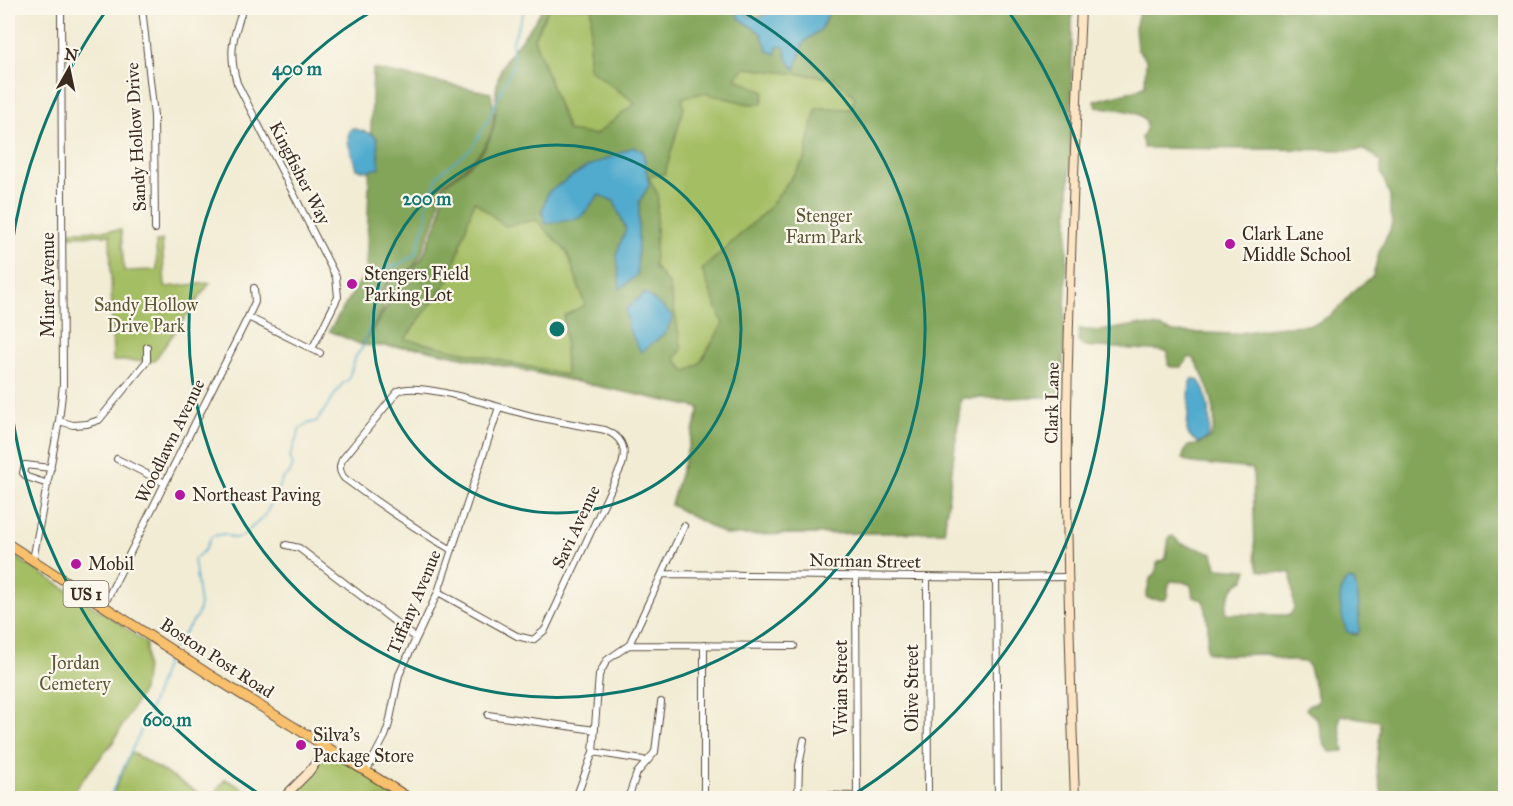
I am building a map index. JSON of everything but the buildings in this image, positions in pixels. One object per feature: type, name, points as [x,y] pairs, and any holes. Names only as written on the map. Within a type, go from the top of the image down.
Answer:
[{"type":"main road","name":"Clark Lane","points":[[1075,798],[1067,577],[1067,420],[1071,245],[1081,8]]},
{"type":"main road","name":"Boston Post Road","points":[[8,544],[164,645],[409,798]]},
{"type":"main road","points":[[283,798],[308,773],[327,748]]},
{"type":"street","name":"Miner Avenue","points":[[33,560],[59,422],[63,355],[61,8]]},
{"type":"street","name":"Sandy Hollow Drive","points":[[142,8],[154,116],[154,229]]},
{"type":"street","name":"Kingfisher Way","points":[[243,8],[234,32],[231,51],[232,67],[237,83],[336,277],[338,297],[312,349]]},
{"type":"street","name":"Woodlawn Avenue","points":[[104,605],[255,303],[254,288]]},
{"type":"street","points":[[248,317],[320,353]]},
{"type":"street","points":[[59,422],[73,425],[99,420],[147,361],[147,348]]},
{"type":"street","points":[[452,550],[378,503],[344,478],[339,468],[342,460],[398,391],[404,388],[439,392],[499,408]]},
{"type":"street","name":"Tiffany Avenue","points":[[366,772],[385,736],[399,675],[438,592],[499,408]]},
{"type":"street","name":"Savi Avenue","points":[[438,592],[517,636],[533,640],[539,636],[545,630],[622,465],[624,450],[622,443],[614,434],[499,408]]},
{"type":"street","points":[[117,459],[165,483]]},
{"type":"street","points":[[48,484],[27,477],[23,469],[25,465],[51,468]]},
{"type":"street","points":[[576,798],[593,752],[598,675],[607,660],[629,645],[684,526]]},
{"type":"street","points":[[286,545],[299,548],[416,638]]},
{"type":"street","name":"Norman Street","points":[[663,574],[1067,577]]},
{"type":"street","name":"Vivian Street","points":[[856,576],[857,797]]},
{"type":"street","name":"Olive Street","points":[[927,577],[928,798]]},
{"type":"street","points":[[996,578],[998,798]]},
{"type":"street","points":[[629,645],[794,646]]},
{"type":"street","points":[[705,645],[705,798]]},
{"type":"street","points":[[628,798],[634,778],[655,752],[662,702]]},
{"type":"street","points":[[488,715],[595,730]]},
{"type":"street","points":[[804,740],[799,759],[798,797],[857,797]]},
{"type":"street","points":[[593,752],[643,760],[645,763]]},
{"type":"green space","name":"Stenger Farm Park","points":[[542,8],[1072,8],[1071,135],[1062,397],[961,398],[944,532],[726,535],[671,505],[700,408],[420,348],[363,345],[387,307],[382,294],[388,283],[413,269],[422,258],[440,216],[443,186],[461,173],[489,141],[495,119],[501,69]]},
{"type":"green space","name":"Stenger Farm Park","points":[[542,8],[549,8],[534,38],[568,131],[595,135],[635,103],[588,68],[592,8],[737,8],[735,9],[739,18],[761,33],[768,51],[777,46],[784,46],[788,61],[795,69],[804,42],[821,29],[831,8],[1072,8],[1071,135],[1062,397],[961,398],[944,532],[726,535],[671,505],[700,408],[420,348],[363,345],[387,307],[382,294],[388,283],[413,269],[422,258],[440,216],[443,186],[461,173],[489,141],[495,119],[501,69]],"holes":[[[745,68],[834,78],[855,97],[851,109],[816,108],[805,159],[768,209],[702,270],[723,324],[700,363],[686,372],[675,359],[682,349],[669,284],[654,267],[658,195],[648,176],[665,174],[684,107],[682,98],[704,93],[749,104],[762,104],[764,92],[735,78]],[[643,151],[649,185],[639,202],[637,275],[617,252],[626,229],[614,201],[599,195],[580,218],[546,223]],[[474,201],[505,226],[536,220],[567,252],[585,305],[564,316],[566,375],[405,339],[451,277]]]},
{"type":"green space","points":[[1140,8],[1505,8],[1505,798],[1383,798],[1376,768],[1379,721],[1341,715],[1339,723],[1344,751],[1331,752],[1323,742],[1317,720],[1306,709],[1318,699],[1308,664],[1283,660],[1267,654],[1220,655],[1207,652],[1206,611],[1202,600],[1193,597],[1191,585],[1171,581],[1165,600],[1146,597],[1150,579],[1156,573],[1157,563],[1166,558],[1169,537],[1173,536],[1180,543],[1213,553],[1217,568],[1247,570],[1244,580],[1236,585],[1230,594],[1226,614],[1290,615],[1294,608],[1291,573],[1259,569],[1255,555],[1253,469],[1192,463],[1182,459],[1187,446],[1197,445],[1210,438],[1213,429],[1211,398],[1194,359],[1189,357],[1182,367],[1171,367],[1168,365],[1168,352],[1166,351],[1083,346],[1078,342],[1079,329],[1099,331],[1137,325],[1160,327],[1174,332],[1234,334],[1317,323],[1331,315],[1353,291],[1373,276],[1379,252],[1392,222],[1390,196],[1381,172],[1381,163],[1375,156],[1364,150],[1144,148],[1141,138],[1146,128],[1146,121],[1141,116],[1123,110],[1096,107],[1094,101],[1136,90],[1145,85],[1146,59],[1137,49],[1135,28]],"holes":[[[1344,582],[1359,632],[1353,635],[1341,604]]]},
{"type":"green space","points":[[373,69],[491,93],[494,116],[489,138],[483,148],[459,172],[441,185],[437,215],[420,256],[413,267],[387,282],[379,295],[384,308],[362,345],[329,331],[366,272]]},
{"type":"green space","name":"Sandy Hollow Drive Park","points":[[121,230],[124,271],[157,270],[156,242],[162,240],[165,287],[210,283],[154,361],[113,361],[110,235],[70,236],[70,231]]},
{"type":"green space","name":"Jordan Cemetery","points":[[8,552],[118,622],[146,643],[143,690],[113,742],[68,798],[8,798]]},
{"type":"green space","points":[[327,748],[405,798],[291,798],[299,791]]},
{"type":"green space","points":[[131,752],[207,798],[113,798]]},
{"type":"green space","points":[[225,779],[261,798],[212,798]]},
{"type":"water","points":[[742,8],[749,16],[760,17],[771,11],[784,15],[791,8],[831,8],[821,29],[804,42],[795,69],[788,61],[784,47],[777,46],[776,54],[768,51],[761,33],[739,18],[735,9]]},
{"type":"water","points":[[352,128],[372,134],[377,138],[380,168],[366,171],[357,169],[348,142]]},
{"type":"water","points":[[633,147],[643,151],[649,185],[639,202],[637,275],[620,289],[617,252],[626,229],[614,201],[599,195],[580,218],[546,224],[542,211],[548,192],[585,168]]},
{"type":"water","points":[[645,293],[673,316],[666,332],[641,352],[628,328],[626,309]]},
{"type":"water","points":[[1192,379],[1197,379],[1204,391],[1210,425],[1208,438],[1198,443],[1189,436],[1187,430],[1190,382]]},
{"type":"water","points":[[1348,579],[1354,581],[1357,593],[1359,632],[1357,634],[1347,632],[1341,612],[1341,590]]},
{"type":"waterway","points":[[173,648],[197,616],[200,605],[194,559],[204,551],[212,536],[224,534],[233,538],[241,537],[265,516],[283,478],[290,473],[293,465],[290,457],[300,429],[317,421],[342,384],[348,380],[370,326],[381,274],[387,267],[396,266],[416,254],[427,216],[426,207],[438,175],[472,148],[487,122],[514,63],[512,43],[524,11],[530,8]]},
{"type":"waterway","points":[[109,798],[147,718],[169,654]]},
{"type":"place","name":"Clark Lane Middle School","points":[[1230,244]]},
{"type":"place","name":"Stengers Field Parking Lot","points":[[352,284]]},
{"type":"place","name":"Northeast Paving","points":[[180,495]]},
{"type":"place","name":"Mobil","points":[[76,564]]},
{"type":"place","name":"Silva's Package Store","points":[[301,745]]}]
